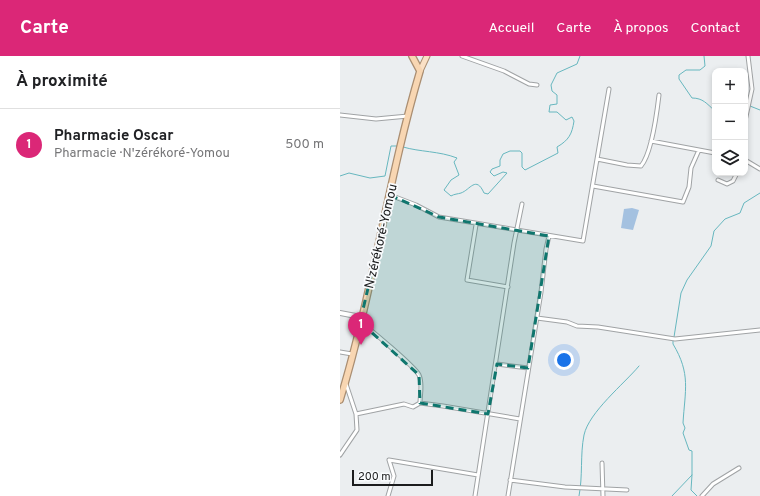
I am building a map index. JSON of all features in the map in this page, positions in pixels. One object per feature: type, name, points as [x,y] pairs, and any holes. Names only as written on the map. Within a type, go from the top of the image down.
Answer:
[{"type":"highway","points":[[412,56],[420,71]]},
{"type":"highway","name":"N'zérékoré-Yomou","points":[[340,400],[361,320],[400,146],[420,71]]},
{"type":"main road","points":[[420,71],[427,56]]},
{"type":"street","points":[[462,56],[504,71],[530,84],[537,85]]},
{"type":"street","points":[[748,56],[752,89],[748,110]]},
{"type":"street","points":[[390,195],[416,205],[439,217],[476,225],[582,241],[593,186],[609,89]]},
{"type":"street","points":[[597,159],[627,165],[641,166],[647,156],[651,141],[659,95]]},
{"type":"street","points":[[340,115],[376,119],[408,116]]},
{"type":"street","points":[[651,141],[712,152]]},
{"type":"street","points":[[593,186],[682,202],[689,187],[691,168],[699,150]]},
{"type":"street","points":[[748,162],[760,169]]},
{"type":"street","points":[[718,180],[727,184],[733,181],[736,176]]},
{"type":"street","points":[[475,496],[522,204]]},
{"type":"street","points":[[476,225],[467,280],[508,287]]},
{"type":"street","points":[[508,496],[549,236]]},
{"type":"street","points":[[340,313],[361,320],[419,375],[421,388],[420,403]]},
{"type":"street","points":[[536,318],[567,322],[577,326],[598,327],[673,339],[760,330]]},
{"type":"street","points":[[340,352],[352,354]]},
{"type":"street","points":[[497,364],[528,368]]},
{"type":"street","points":[[340,456],[357,430],[356,414],[343,386]]},
{"type":"street","points":[[356,414],[404,404],[413,407],[420,403],[520,419]]},
{"type":"street","points":[[388,496],[394,476],[389,460],[478,475]]},
{"type":"street","points":[[602,463],[603,496]]},
{"type":"street","points":[[702,496],[713,484],[739,468]]},
{"type":"street","points":[[510,480],[564,487],[627,490]]},
{"type":"highlighted area","points":[[390,195],[439,217],[549,236],[528,368],[497,364],[488,414],[420,403],[419,375],[360,322]]},
{"type":"shaded area","points":[[632,208],[639,210],[633,230],[621,228],[624,209]]},
{"type":"waterway","points":[[403,147],[457,158],[454,162],[459,175],[451,180],[444,190],[451,196],[461,193],[476,184],[484,193],[488,194],[507,173],[503,172],[494,176],[490,172],[492,169],[500,166],[500,160],[503,154],[510,151],[520,151],[522,153],[522,167],[525,170],[558,153],[557,147],[569,136],[574,121],[572,117],[566,120],[557,112],[549,112],[550,105],[557,104],[557,95],[552,91],[551,85],[557,73],[577,64],[580,56]]},
{"type":"waterway","points":[[704,56],[705,66],[700,70],[686,70],[679,75],[679,79],[692,98],[702,100],[714,110],[715,104]]},
{"type":"waterway","points":[[750,106],[760,110]]},
{"type":"waterway","points":[[340,176],[349,173],[370,178],[385,176],[391,146],[398,146]]},
{"type":"waterway","points":[[674,337],[681,293],[687,280],[711,246],[714,231],[725,219],[740,213],[744,203],[760,193]]},
{"type":"waterway","points":[[672,496],[692,475],[692,451],[689,450],[683,433],[685,428],[683,423],[686,382],[685,373],[679,355],[673,344],[673,340]]},
{"type":"waterway","points":[[579,496],[583,443],[587,426],[600,408],[639,366]]},
{"type":"waterway","points":[[692,475],[691,490],[697,496]]},
{"type":"place","name":"Pharmacie Oscar","points":[[361,345]]}]
